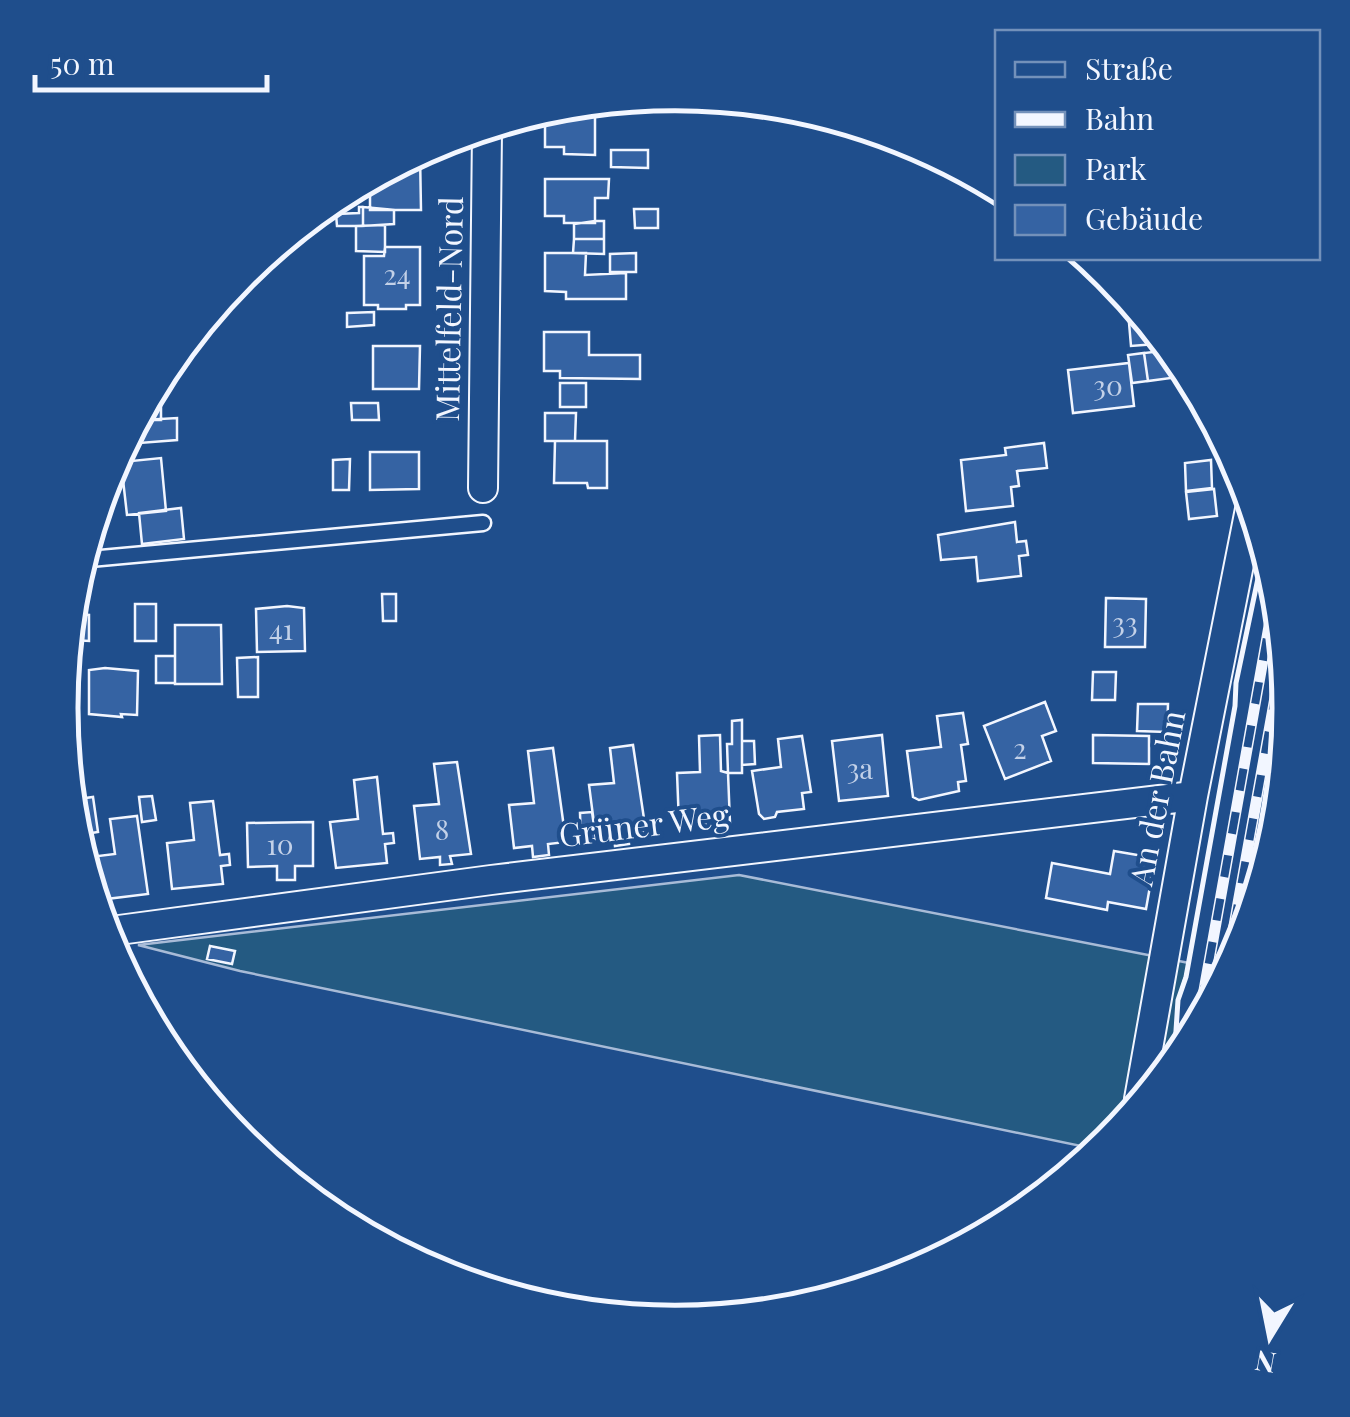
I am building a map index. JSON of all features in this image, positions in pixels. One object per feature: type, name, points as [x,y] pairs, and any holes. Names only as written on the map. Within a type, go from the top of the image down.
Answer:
[{"type":"street","name":"Mittelfeld-Nord","points":[[482,488],[487,142]]},
{"type":"street","name":"An der Bahn","points":[[1143,1080],[1246,532]]},
{"type":"street","name":"Grüner Weg","points":[[120,930],[491,880],[1193,796]]},
{"type":"lane","points":[[97,558],[484,523]]},
{"type":"green space","points":[[739,875],[1189,963],[1178,1000],[1176,1034],[1124,1102],[1081,1146],[240,971],[138,945]]},
{"type":"building","points":[[595,116],[595,155],[564,154],[564,147],[545,147],[545,125]]},
{"type":"building","points":[[611,150],[648,150],[648,168],[611,167]]},
{"type":"building","points":[[420,168],[421,210],[370,210],[370,195]]},
{"type":"building","points":[[545,179],[609,179],[608,198],[595,198],[595,223],[564,223],[564,216],[545,216]]},
{"type":"building","points":[[359,207],[363,207],[363,226],[337,226],[336,217],[340,214],[359,213]]},
{"type":"building","points":[[363,207],[394,210],[394,224],[363,226]]},
{"type":"building","points":[[634,209],[658,209],[658,228],[635,228]]},
{"type":"building","points":[[604,221],[604,239],[574,239],[574,224]]},
{"type":"building","points":[[385,225],[385,252],[356,251],[356,226]]},
{"type":"building","points":[[574,239],[604,239],[604,254],[573,253]]},
{"type":"building","points":[[385,247],[420,247],[420,305],[378,309],[378,305],[364,305],[364,256],[384,256]]},
{"type":"building","points":[[545,253],[586,253],[585,275],[626,273],[626,299],[566,299],[566,292],[545,291]]},
{"type":"building","points":[[636,253],[636,272],[610,272],[610,254]]},
{"type":"building","points":[[374,312],[374,325],[347,327],[347,313]]},
{"type":"building","points":[[1129,321],[1149,345],[1131,346]]},
{"type":"building","points":[[544,332],[589,332],[589,355],[640,355],[640,379],[560,378],[560,371],[544,371]]},
{"type":"building","points":[[373,346],[420,346],[419,389],[373,389]]},
{"type":"building","points":[[1154,352],[1171,378],[1148,381],[1144,353]]},
{"type":"building","points":[[1144,353],[1148,381],[1132,383],[1128,355]]},
{"type":"building","points":[[1129,363],[1134,406],[1073,413],[1068,370]]},
{"type":"building","points":[[560,383],[586,383],[586,407],[560,407]]},
{"type":"building","points":[[351,403],[378,403],[379,420],[352,420]]},
{"type":"building","points":[[161,405],[161,420],[152,420]]},
{"type":"building","points":[[545,413],[576,413],[575,441],[545,441]]},
{"type":"building","points":[[177,418],[177,440],[140,443],[153,419]]},
{"type":"building","points":[[555,441],[607,441],[607,488],[588,488],[587,483],[554,483]]},
{"type":"building","points":[[1044,443],[1047,468],[1017,471],[1019,486],[1011,487],[1013,506],[966,511],[961,460],[1006,455],[1005,448]]},
{"type":"building","points":[[370,452],[419,452],[419,489],[370,490]]},
{"type":"building","points":[[161,458],[166,511],[127,515],[123,480],[131,461]]},
{"type":"building","points":[[350,459],[349,490],[333,490],[333,460]]},
{"type":"building","points":[[1211,460],[1212,488],[1186,491],[1185,463]]},
{"type":"building","points":[[1214,489],[1217,516],[1189,519],[1186,492]]},
{"type":"building","points":[[181,508],[184,539],[142,544],[139,513]]},
{"type":"building","points":[[1015,522],[1017,542],[1026,541],[1028,555],[1019,556],[1021,576],[978,581],[976,557],[941,560],[938,535]]},
{"type":"building","points":[[382,594],[396,594],[396,621],[383,621]]},
{"type":"building","points":[[1106,598],[1146,599],[1145,647],[1105,647]]},
{"type":"building","points":[[135,604],[156,604],[156,641],[135,641]]},
{"type":"building","points":[[304,608],[305,651],[257,652],[256,609]]},
{"type":"building","points":[[86,615],[89,615],[89,641],[82,641]]},
{"type":"building","points":[[175,625],[221,625],[222,684],[175,684]]},
{"type":"building","points":[[156,656],[175,656],[175,683],[156,683]]},
{"type":"building","points":[[258,657],[258,697],[238,697],[237,658]]},
{"type":"building","points":[[89,670],[138,671],[137,715],[89,714]]},
{"type":"building","points":[[1093,672],[1116,672],[1115,700],[1092,700]]},
{"type":"building","points":[[1045,702],[1056,731],[1042,736],[1051,761],[1005,779],[984,726]]},
{"type":"building","points":[[1138,704],[1168,704],[1167,732],[1137,731]]},
{"type":"building","points":[[963,713],[968,744],[961,745],[966,781],[958,782],[959,791],[919,800],[913,797],[907,751],[941,747],[937,716]]},
{"type":"building","points":[[742,720],[742,773],[728,773],[727,744],[732,744],[732,721]]},
{"type":"building","points":[[720,735],[721,771],[728,773],[730,823],[679,824],[677,773],[700,772],[699,736]]},
{"type":"building","points":[[882,735],[888,796],[839,801],[832,741]]},
{"type":"building","points":[[1093,735],[1149,736],[1149,764],[1093,763]]},
{"type":"building","points":[[802,736],[811,792],[802,793],[804,809],[777,812],[775,817],[764,819],[759,814],[752,771],[781,767],[778,739]]},
{"type":"building","points":[[742,741],[754,741],[755,764],[742,765]]},
{"type":"building","points":[[633,745],[646,832],[628,835],[629,844],[615,846],[614,836],[596,839],[589,785],[614,783],[610,748]]},
{"type":"building","points":[[553,748],[566,842],[548,844],[549,855],[533,857],[532,846],[514,848],[509,805],[534,803],[528,751]]},
{"type":"building","points":[[457,762],[471,854],[450,856],[452,864],[440,865],[440,857],[420,859],[414,806],[439,804],[434,764]]},
{"type":"building","points":[[377,777],[383,834],[393,833],[394,843],[385,844],[387,863],[336,868],[330,822],[358,819],[354,780]]},
{"type":"building","points":[[152,796],[156,820],[142,822],[139,797]]},
{"type":"building","points":[[93,797],[98,832],[91,833],[85,798]]},
{"type":"building","points":[[213,801],[220,855],[229,854],[230,865],[221,866],[223,884],[172,889],[167,843],[194,840],[190,803]]},
{"type":"building","points":[[592,812],[596,839],[581,841],[580,813]]},
{"type":"building","points":[[137,816],[148,894],[108,899],[96,856],[115,854],[110,819]]},
{"type":"building","points":[[313,822],[313,866],[295,866],[295,880],[277,880],[277,866],[248,867],[247,823]]},
{"type":"building","points":[[1114,851],[1155,858],[1146,909],[1108,902],[1107,910],[1046,898],[1052,863],[1110,874]]},
{"type":"building","points":[[210,946],[235,951],[232,964],[207,959]]},
{"type":"railway","points":[[1205,983],[1267,635]]},
{"type":"railway","points":[[1236,913],[1272,715]]},
{"type":"wall","points":[[1176,1034],[1178,1000],[1186,977],[1236,683],[1258,579]]}]
